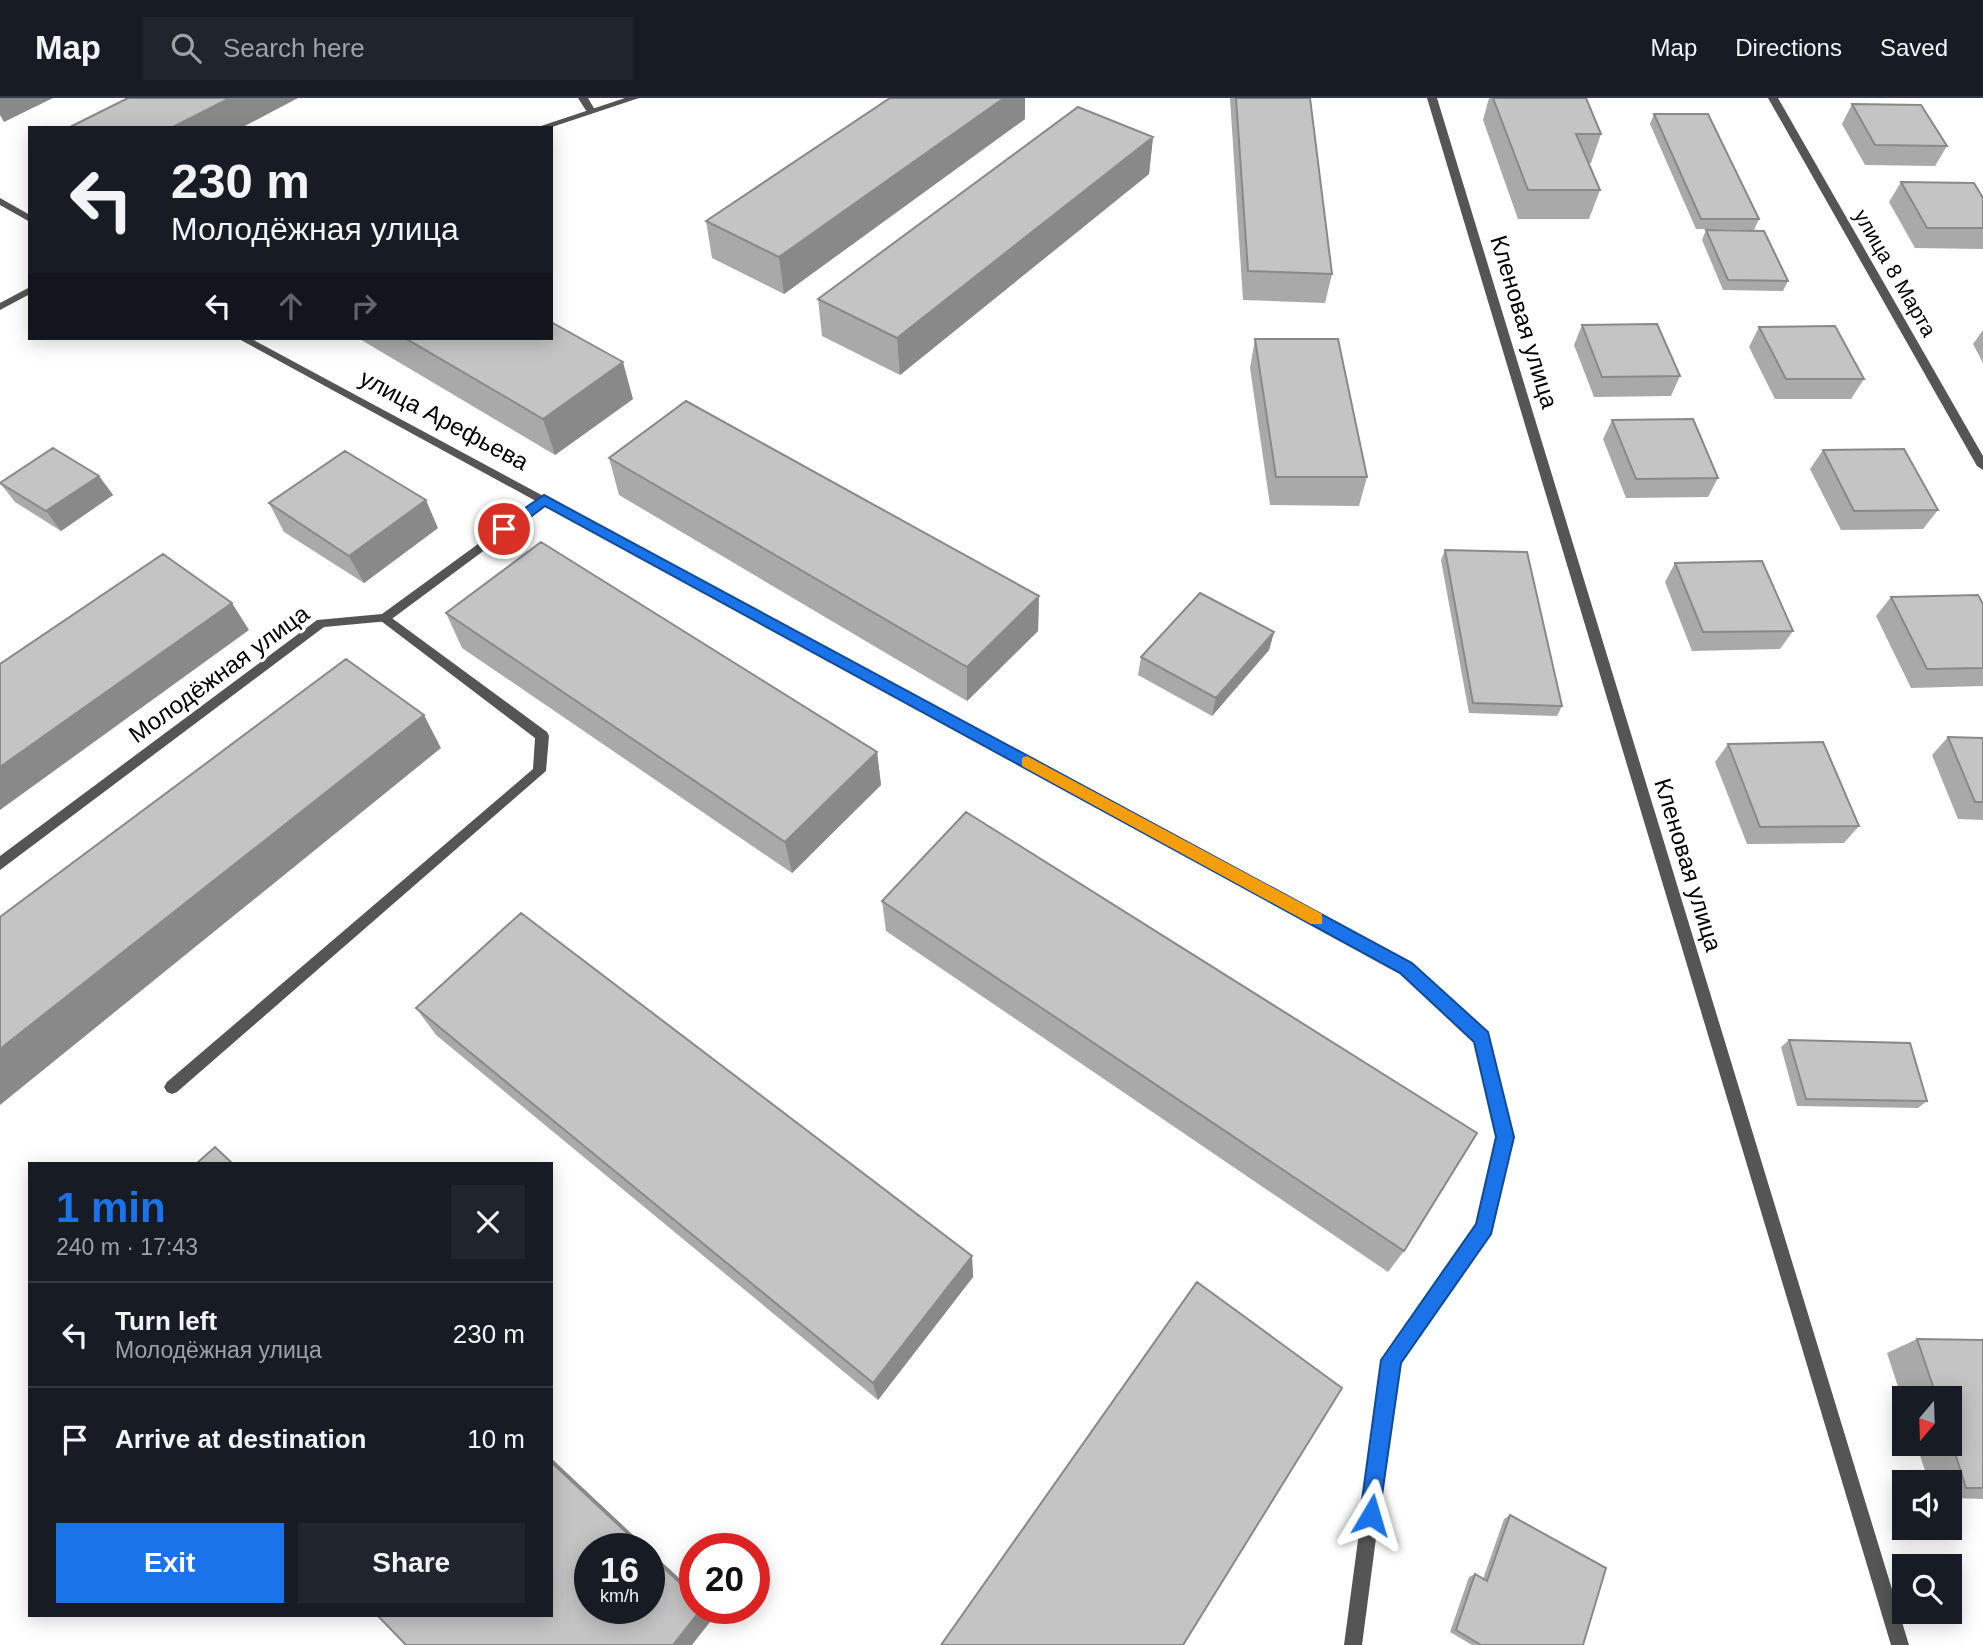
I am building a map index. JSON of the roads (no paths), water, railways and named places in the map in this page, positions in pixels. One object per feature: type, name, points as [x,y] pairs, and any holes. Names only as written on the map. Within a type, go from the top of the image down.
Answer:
[{"type":"street","points":[[583,98],[590,110]]},
{"type":"street","points":[[546,126],[634,98]]},
{"type":"street","name":"Кленовая улица","points":[[1432,98],[1900,1645]]},
{"type":"street","name":"улица 8 Марта","points":[[1773,98],[1983,466]]},
{"type":"street","points":[[0,201],[28,218]]},
{"type":"street","points":[[0,307],[28,291]]},
{"type":"street","name":"улица Арефьева","points":[[246,340],[1406,968],[1482,1038],[1505,1137],[1485,1228],[1391,1360],[1353,1645]]},
{"type":"street","points":[[173,1087],[539,771],[542,736],[385,618],[544,500]]},
{"type":"street","name":"Молодёжная улица","points":[[0,864],[321,623],[385,618]]}]
